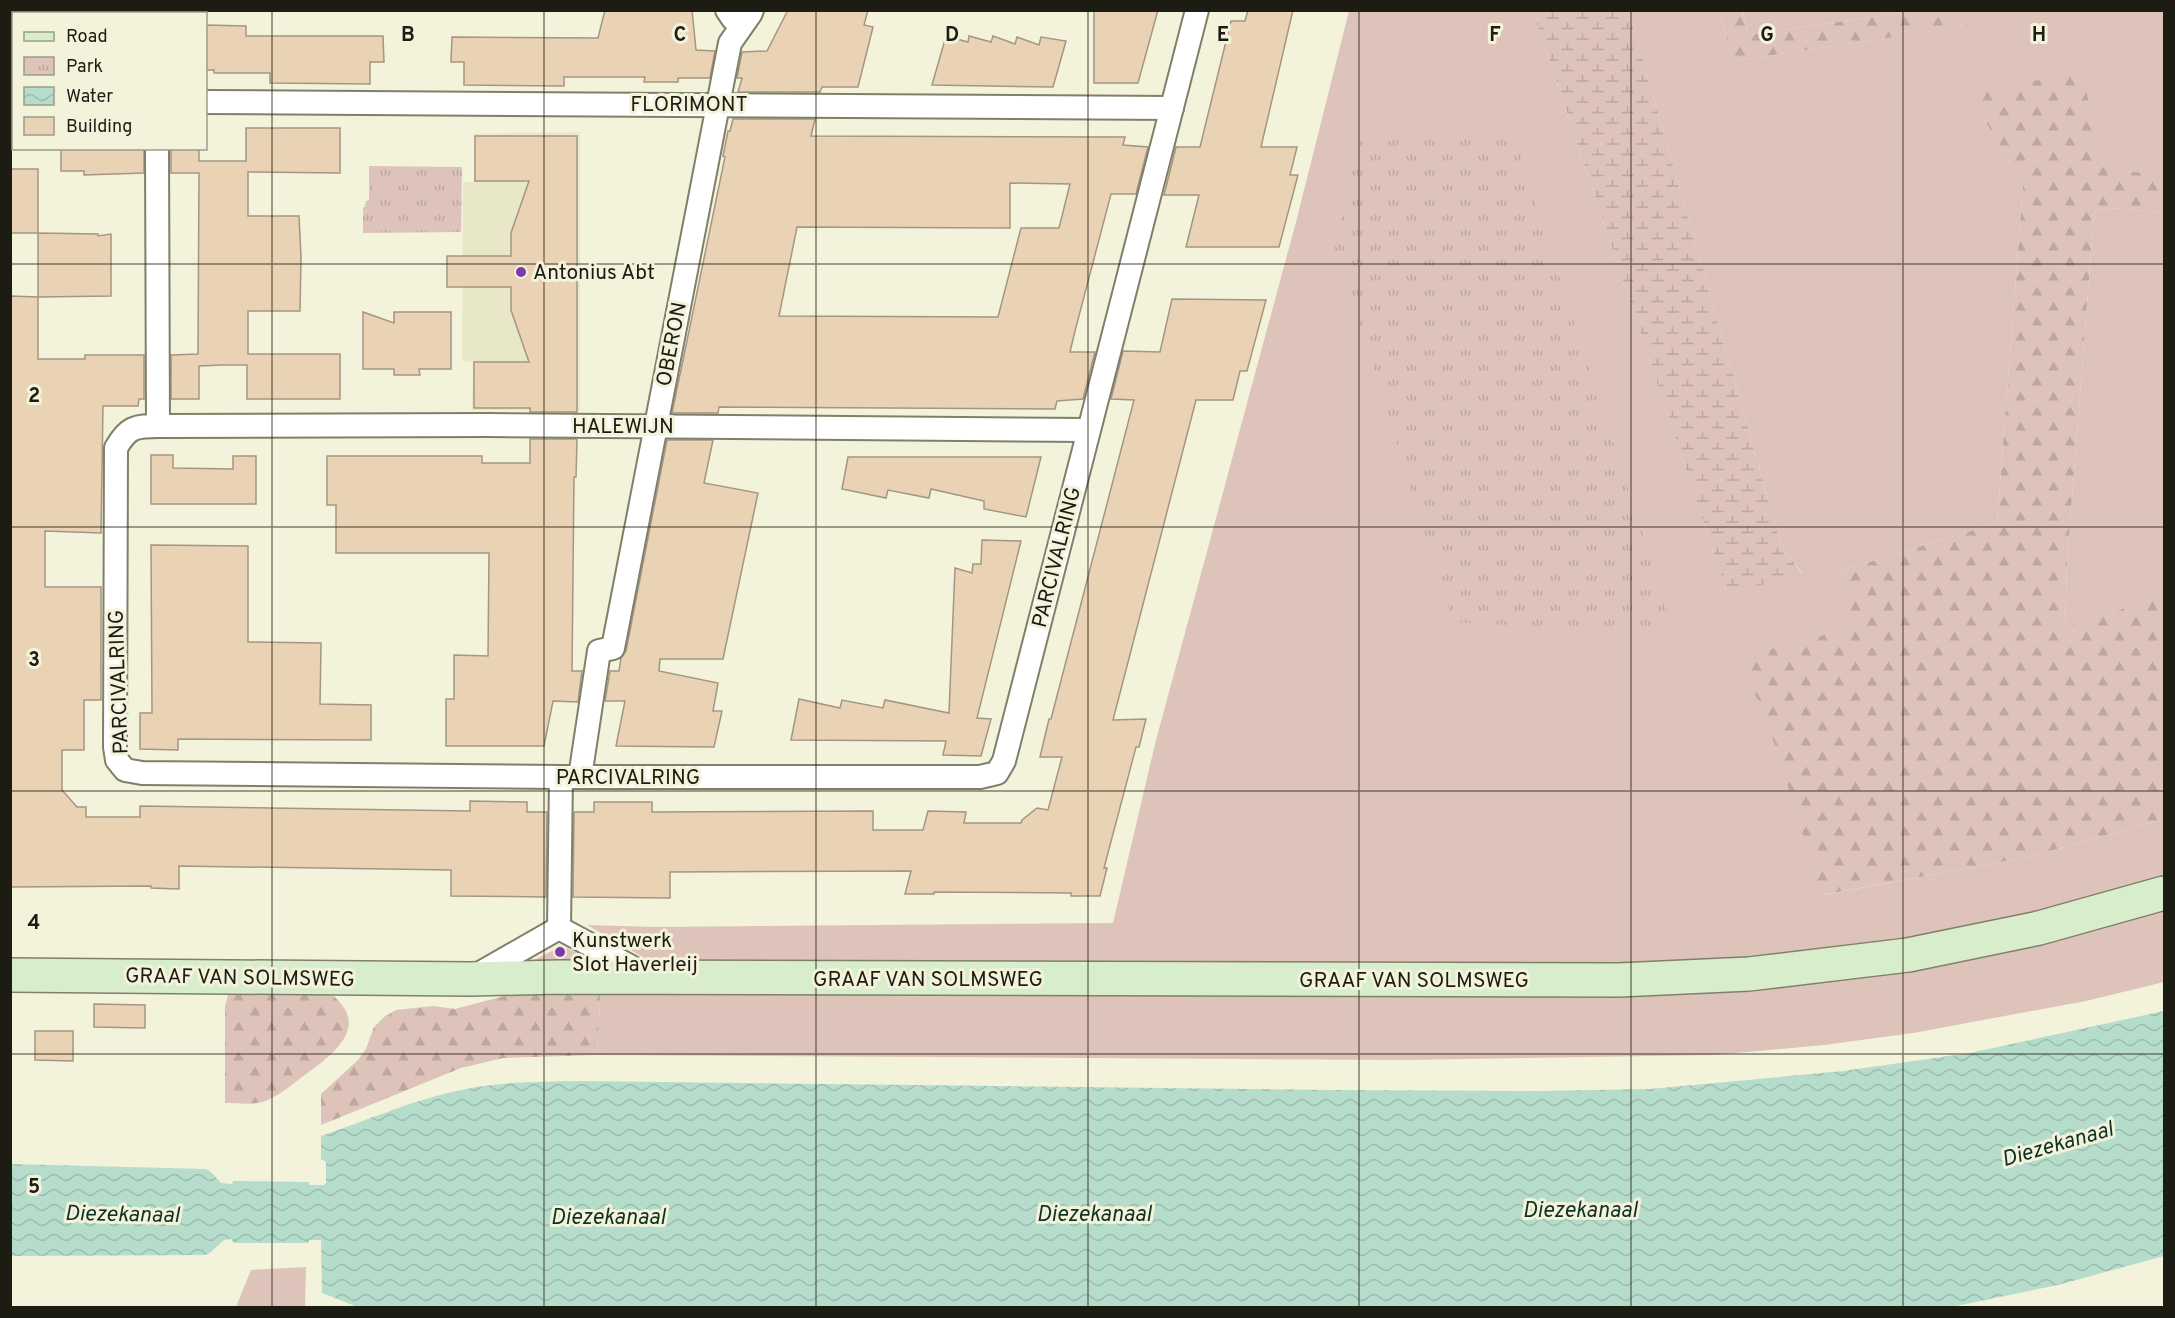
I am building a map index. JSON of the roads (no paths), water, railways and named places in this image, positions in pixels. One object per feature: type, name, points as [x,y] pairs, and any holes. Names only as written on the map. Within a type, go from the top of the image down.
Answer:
[{"type":"street","name":"OBERON","points":[[727,10],[733,20],[752,12]]},
{"type":"street","name":"PARCIVALRING","points":[[158,426],[136,426],[123,436],[116,448],[115,747],[117,760],[125,770],[142,773],[571,777],[980,777],[997,773],[1004,761],[1197,10]]},
{"type":"street","name":"OBERON","points":[[571,777],[599,651],[613,648],[662,427],[727,104],[730,43],[752,12]]},
{"type":"street","name":"FLORIMONT","points":[[207,102],[1172,108]]},
{"type":"street","points":[[157,150],[158,426]]},
{"type":"street","name":"HALEWIJN","points":[[158,426],[488,425],[1088,430]]},
{"type":"street","points":[[470,979],[559,928],[571,777]]},
{"type":"street","name":"GRAAF VAN SOLMSWEG","points":[[10,975],[470,979],[1619,980],[1749,974],[1919,952],[2039,928],[2164,893]]},
{"type":"street","name":"GRAAF VAN SOLMSWEG","points":[[559,928],[654,979]]},
{"type":"water","name":"Diezekanaal","points":[[2164,1011],[2164,1256],[2058,1285],[1951,1307],[360,1308],[322,1293],[321,1240],[309,1240],[309,1243],[233,1243],[232,1239],[224,1240],[205,1255],[11,1256],[11,1164],[206,1169],[221,1183],[232,1184],[233,1181],[309,1182],[309,1185],[324,1185],[326,1183],[326,1162],[321,1159],[321,1136],[429,1098],[495,1085],[582,1081],[1329,1090],[1650,1089],[1843,1071],[1970,1053]]},
{"type":"place","name":"Antonius Abt","points":[[521,272]]},
{"type":"place","name":"Kunstwerk Slot Haverleij","points":[[560,952]]}]
